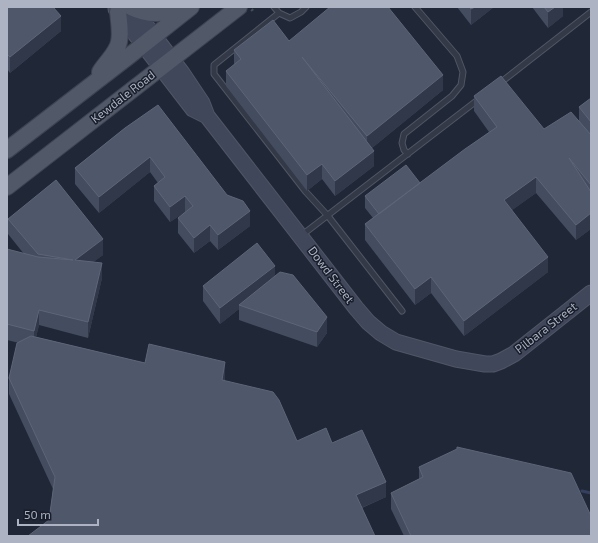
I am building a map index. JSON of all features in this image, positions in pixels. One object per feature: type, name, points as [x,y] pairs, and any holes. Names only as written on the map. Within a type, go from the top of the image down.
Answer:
[{"type":"main road","points":[[92,83],[119,42],[123,8],[157,14],[185,7]]},
{"type":"main road","points":[[7,150],[191,7]]},
{"type":"main road","name":"Kewdale Road","points":[[7,187],[239,7]]},
{"type":"main road","name":"Dowd Street","points":[[123,8],[147,27],[148,41],[166,64],[202,103],[207,116],[368,322],[381,333],[396,342],[456,359],[486,364],[493,364],[501,361]]},
{"type":"main road","name":"Pilbara Street","points":[[501,361],[514,354],[591,293]]},
{"type":"lane","points":[[274,7],[279,13],[290,18],[301,12],[306,7]]},
{"type":"lane","points":[[408,154],[404,150],[402,143],[404,134],[452,96],[461,85],[463,72],[457,56],[415,7]]},
{"type":"lane","points":[[496,85],[591,12]]},
{"type":"lane","points":[[279,13],[214,65],[214,74],[306,192],[328,216],[402,311]]},
{"type":"lane","points":[[301,236],[484,95]]},
{"type":"building","points":[[7,7],[53,7],[61,16],[10,57],[7,54]]},
{"type":"building","points":[[330,7],[388,7],[443,75],[367,136],[302,57],[374,151],[335,181],[322,164],[307,175],[226,71],[241,59],[234,50],[273,20],[289,41]]},
{"type":"building","points":[[544,7],[555,7],[548,12]]},
{"type":"building","points":[[501,76],[544,129],[571,112],[591,135],[591,185],[569,158],[591,192],[591,213],[576,225],[536,177],[504,200],[548,257],[464,321],[431,277],[415,289],[365,224],[465,149],[497,127],[474,96]]},
{"type":"building","points":[[591,98],[591,122],[579,107]]},
{"type":"building","points":[[158,105],[227,195],[243,201],[250,211],[218,235],[210,225],[194,238],[178,218],[193,206],[185,196],[170,207],[154,186],[165,177],[150,157],[99,197],[75,168],[125,128]]},
{"type":"building","points":[[406,165],[420,183],[379,214],[365,196]]},
{"type":"building","points":[[56,180],[103,239],[75,260],[102,263],[88,322],[39,310],[34,331],[7,324],[7,249],[38,257],[73,260],[38,254],[8,219]]},
{"type":"building","points":[[257,243],[275,266],[220,308],[203,286]]},
{"type":"building","points":[[280,272],[293,275],[327,317],[317,332],[239,305]]},
{"type":"building","points":[[31,336],[145,363],[149,344],[225,362],[222,380],[273,392],[279,400],[297,441],[326,428],[332,443],[362,430],[386,482],[356,495],[375,536],[28,536],[49,520],[55,477],[9,378],[17,343]]},
{"type":"building","points":[[457,447],[571,473],[591,516],[591,536],[411,536],[391,493],[423,477],[419,467],[457,449]]},
{"type":"waterway","points":[[582,491],[591,493]]}]
